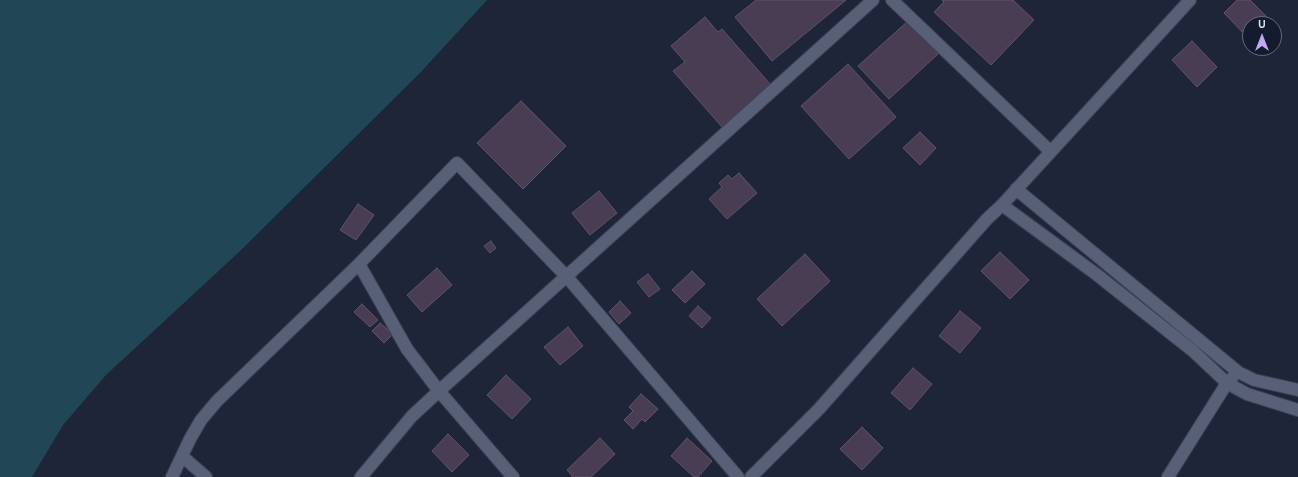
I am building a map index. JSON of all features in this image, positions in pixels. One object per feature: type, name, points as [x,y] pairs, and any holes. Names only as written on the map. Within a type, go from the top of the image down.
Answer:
[{"type":"street","points":[[361,477],[412,416],[438,391],[874,0]]},
{"type":"street","points":[[892,0],[1050,151]]},
{"type":"street","points":[[750,477],[819,409],[987,219],[1002,205],[1190,0]]},
{"type":"street","points":[[172,477],[201,420],[217,401],[359,264],[457,164],[567,276],[738,477]]},
{"type":"street","points":[[1016,189],[1238,372],[1254,380],[1298,390]]},
{"type":"street","points":[[1002,205],[1096,274],[1194,351],[1227,383],[1247,394],[1298,410]]},
{"type":"street","points":[[359,264],[407,349],[438,391],[513,477]]},
{"type":"street","points":[[1168,477],[1227,383],[1238,372]]},
{"type":"street","points":[[182,456],[206,477]]},
{"type":"water","points":[[0,0],[487,0],[420,73],[238,253],[106,375],[63,425],[32,477],[0,477]]},
{"type":"building","points":[[756,0],[846,0],[772,61],[735,17]]},
{"type":"building","points":[[942,0],[1013,0],[1034,20],[991,65],[934,12],[944,2]]},
{"type":"building","points":[[1237,0],[1250,0],[1266,16],[1242,16],[1242,32],[1224,13]]},
{"type":"building","points":[[705,17],[718,32],[722,29],[770,84],[722,127],[673,71],[685,62],[671,46]]},
{"type":"building","points":[[908,21],[938,54],[889,99],[858,66]]},
{"type":"building","points":[[1192,41],[1217,67],[1197,87],[1172,60]]},
{"type":"building","points":[[848,64],[896,117],[849,159],[801,106]]},
{"type":"building","points":[[521,101],[566,146],[523,189],[477,143]]},
{"type":"building","points":[[920,132],[936,148],[920,165],[903,148]]},
{"type":"building","points":[[739,173],[757,193],[727,219],[709,199],[722,187],[719,183],[728,175],[732,179]]},
{"type":"building","points":[[599,191],[617,213],[590,235],[572,213]]},
{"type":"building","points":[[358,204],[374,215],[356,240],[340,230]]},
{"type":"building","points":[[491,241],[496,248],[490,253],[484,246]]},
{"type":"building","points":[[1000,252],[1029,280],[1010,299],[981,271]]},
{"type":"building","points":[[805,254],[830,281],[782,326],[757,299]]},
{"type":"building","points":[[437,268],[452,285],[422,312],[407,295]]},
{"type":"building","points":[[692,271],[705,284],[685,303],[672,290]]},
{"type":"building","points":[[648,274],[660,289],[649,297],[637,282]]},
{"type":"building","points":[[620,301],[631,313],[619,324],[609,312]]},
{"type":"building","points":[[362,304],[378,320],[370,327],[354,312]]},
{"type":"building","points":[[698,306],[711,318],[702,328],[689,316]]},
{"type":"building","points":[[960,311],[981,328],[960,353],[939,336]]},
{"type":"building","points":[[380,323],[393,334],[384,343],[372,331]]},
{"type":"building","points":[[568,327],[583,346],[560,365],[544,347]]},
{"type":"building","points":[[913,368],[932,384],[910,410],[891,393]]},
{"type":"building","points":[[506,375],[531,399],[512,419],[487,395]]},
{"type":"building","points":[[641,394],[658,409],[645,422],[642,419],[633,429],[624,420],[633,411],[629,407]]},
{"type":"building","points":[[862,427],[883,448],[862,470],[840,449]]},
{"type":"building","points":[[448,434],[469,455],[452,472],[432,451]]},
{"type":"building","points":[[600,438],[615,454],[591,477],[573,477],[567,470]]},
{"type":"building","points":[[687,438],[712,461],[698,477],[694,477],[671,456]]}]
